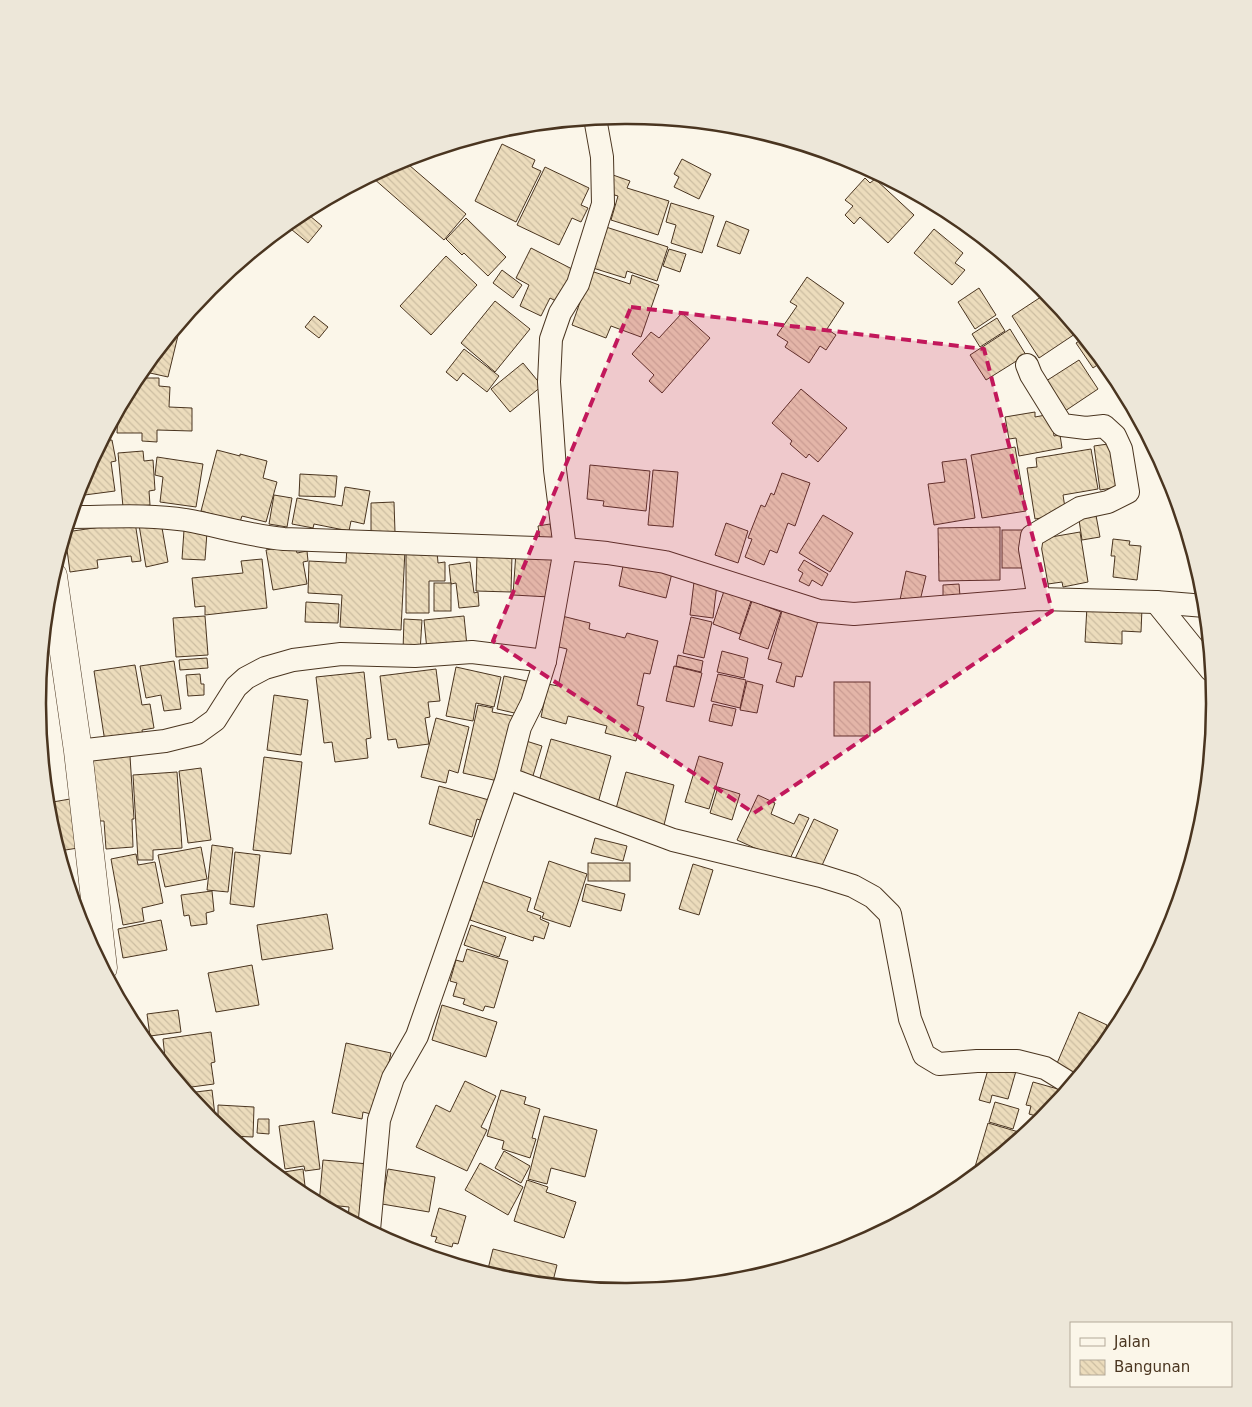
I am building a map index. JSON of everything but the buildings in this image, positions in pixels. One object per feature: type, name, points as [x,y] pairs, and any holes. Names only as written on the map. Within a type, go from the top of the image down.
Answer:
[{"type":"main road","points":[[56,597],[78,751],[101,949]]},
{"type":"street","points":[[370,1223],[379,1120],[393,1078],[417,1036],[507,778],[520,727],[532,703],[545,661],[565,549],[554,470],[549,382],[551,339],[560,313],[578,284],[603,204],[602,157],[596,125]]},
{"type":"street","points":[[1027,365],[1031,375],[1062,425],[1086,428],[1104,426],[1115,436],[1121,449],[1128,492],[1108,502],[1080,508],[1032,536],[1030,549],[1040,599]]},
{"type":"street","points":[[77,517],[158,517],[185,520],[264,537],[284,539],[565,549],[607,553],[665,562],[819,611],[854,614],[1040,599],[1156,602],[1197,605]]},
{"type":"street","points":[[1156,602],[1205,662]]},
{"type":"street","points":[[78,751],[165,741],[196,733],[215,720],[236,687],[246,678],[265,668],[293,660],[341,654],[415,656],[472,652],[545,661]]},
{"type":"street","points":[[507,778],[673,840],[820,876],[853,886],[874,897],[890,914],[910,1019],[924,1054],[939,1064],[976,1061],[1017,1061],[1046,1068],[1066,1081]]},
{"type":"highlighted area","points":[[631,307],[984,349],[1052,611],[754,813],[493,641]]}]
